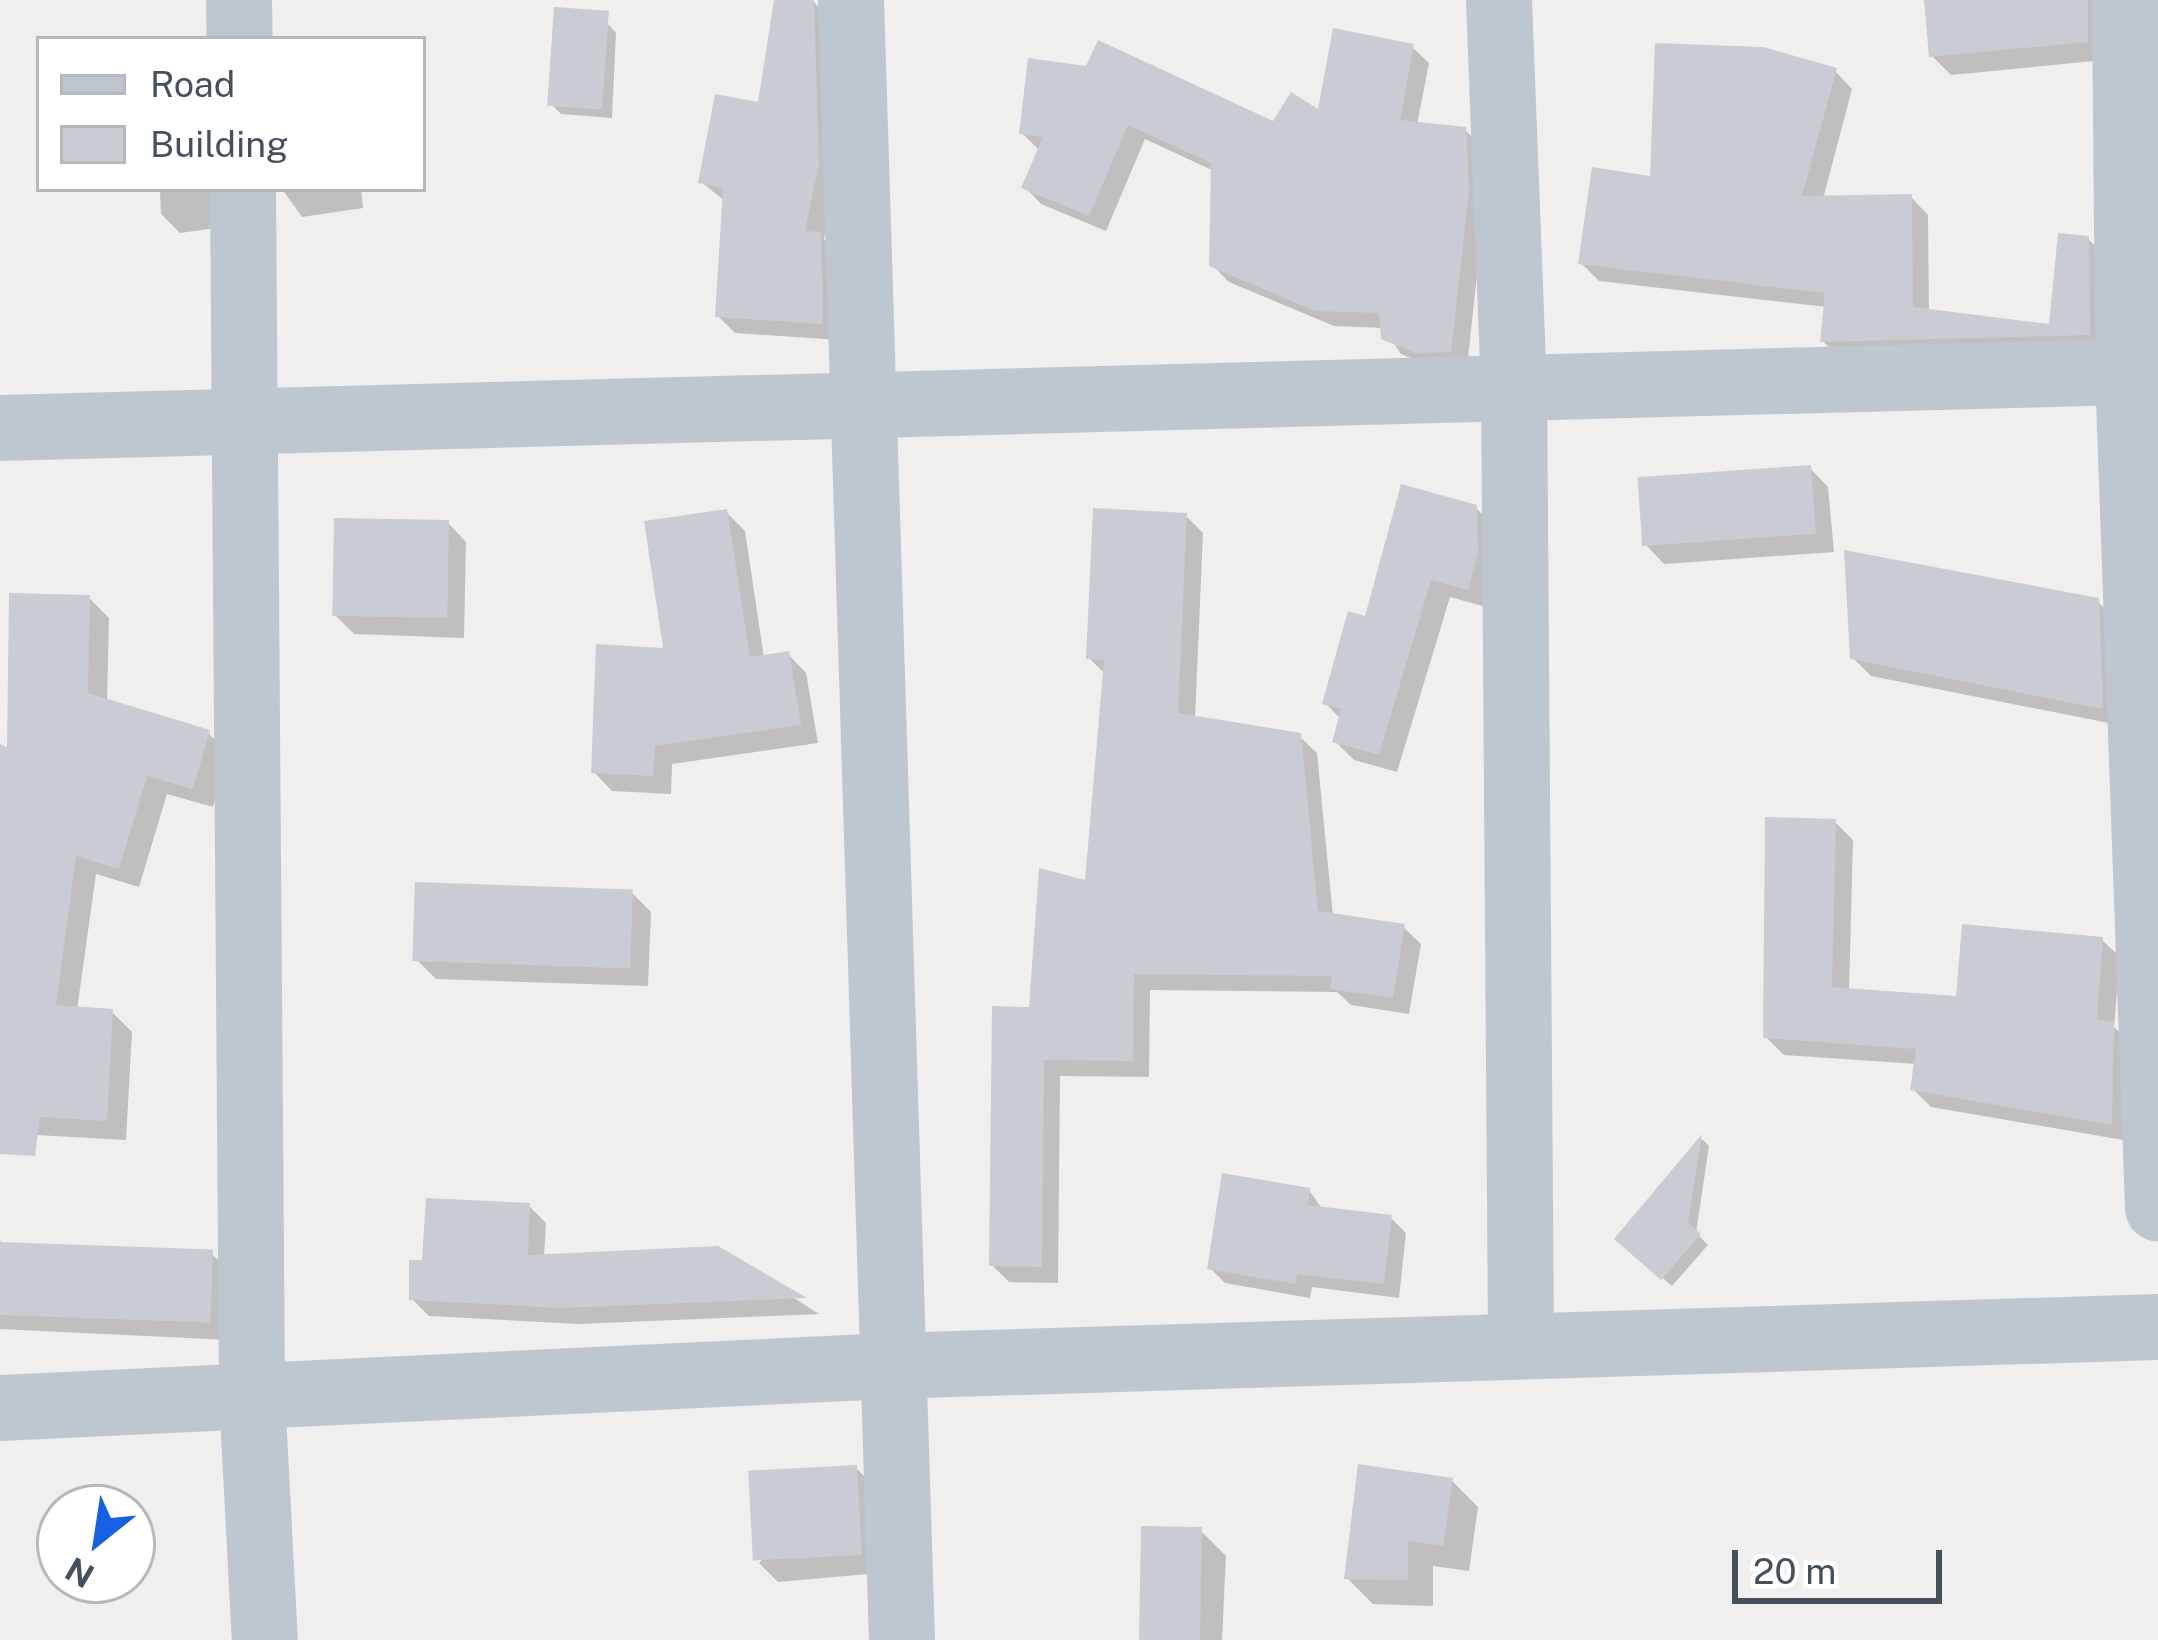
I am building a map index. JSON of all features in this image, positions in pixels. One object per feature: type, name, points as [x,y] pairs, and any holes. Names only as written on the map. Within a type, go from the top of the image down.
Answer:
[{"type":"street","points":[[239,0],[240,36]]},
{"type":"street","points":[[851,0],[902,1640]]},
{"type":"street","points":[[1499,0],[1514,383],[1521,1343]]},
{"type":"street","points":[[2125,0],[2143,372],[2158,1208]]},
{"type":"street","points":[[243,192],[253,1396],[265,1640]]},
{"type":"street","points":[[0,428],[861,411],[1514,383],[2143,372]]},
{"type":"street","points":[[0,1408],[890,1366],[2158,1327]]},
{"type":"building","points":[[774,0],[814,0],[819,164],[805,231],[821,232],[823,324],[715,317],[723,188],[698,183],[715,94],[758,102]]},
{"type":"building","points":[[1924,0],[2088,0],[2088,42],[1929,57]]},
{"type":"building","points":[[554,7],[609,11],[602,110],[547,106]]},
{"type":"building","points":[[1333,28],[1414,44],[1400,120],[1466,127],[1469,191],[1451,352],[1416,353],[1381,339],[1379,313],[1315,311],[1209,266],[1211,163],[1128,125],[1089,216],[1021,188],[1043,137],[1019,134],[1028,58],[1086,66],[1098,40],[1273,121],[1291,92],[1318,109]]},
{"type":"building","points":[[1655,43],[1763,47],[1837,68],[1802,196],[1912,194],[1913,307],[2049,324],[2058,233],[2089,236],[2090,335],[1820,342],[1825,293],[1578,264],[1592,167],[1650,176]]},
{"type":"building","points":[[1811,465],[1816,534],[1642,546],[1637,477]]},
{"type":"building","points":[[1401,484],[1477,505],[1478,553],[1468,590],[1431,580],[1379,755],[1332,742],[1341,709],[1322,704],[1348,611],[1365,616]]},
{"type":"building","points":[[1093,508],[1187,513],[1178,713],[1301,733],[1318,911],[1405,924],[1393,998],[1330,989],[1332,976],[1134,974],[1133,1061],[1044,1060],[1042,1267],[989,1266],[992,1006],[1029,1007],[1039,868],[1085,880],[1104,660],[1086,659]]},
{"type":"building","points":[[727,509],[750,657],[789,651],[801,725],[655,746],[653,776],[591,773],[596,644],[663,648],[644,521]]},
{"type":"building","points":[[334,518],[449,520],[447,618],[332,616]]},
{"type":"building","points":[[1844,550],[2099,598],[2103,709],[1850,659]]},
{"type":"building","points":[[9,593],[90,595],[88,693],[210,730],[193,789],[147,776],[119,869],[76,856],[56,1005],[113,1009],[107,1121],[40,1117],[35,1156],[0,1154],[0,744],[7,747]]},
{"type":"building","points":[[1765,817],[1836,819],[1832,987],[1956,996],[1962,924],[2103,937],[2097,1019],[2114,1022],[2112,1125],[1910,1090],[1916,1049],[1763,1038]]},
{"type":"building","points":[[415,882],[633,890],[630,969],[412,961]]},
{"type":"building","points":[[1702,1134],[1688,1223],[1701,1234],[1661,1280],[1614,1239]]},
{"type":"building","points":[[1222,1173],[1310,1188],[1308,1205],[1392,1215],[1384,1284],[1297,1274],[1296,1284],[1207,1269]]},
{"type":"building","points":[[426,1198],[530,1203],[528,1255],[718,1246],[807,1298],[560,1308],[409,1300],[409,1260],[422,1260]]},
{"type":"building","points":[[0,1242],[213,1249],[210,1322],[0,1315]]},
{"type":"building","points":[[1358,1464],[1453,1478],[1443,1546],[1408,1541],[1408,1580],[1344,1579]]},
{"type":"building","points":[[857,1465],[862,1555],[753,1561],[748,1471]]},
{"type":"building","points":[[1141,1526],[1202,1527],[1200,1640],[1139,1640]]}]
